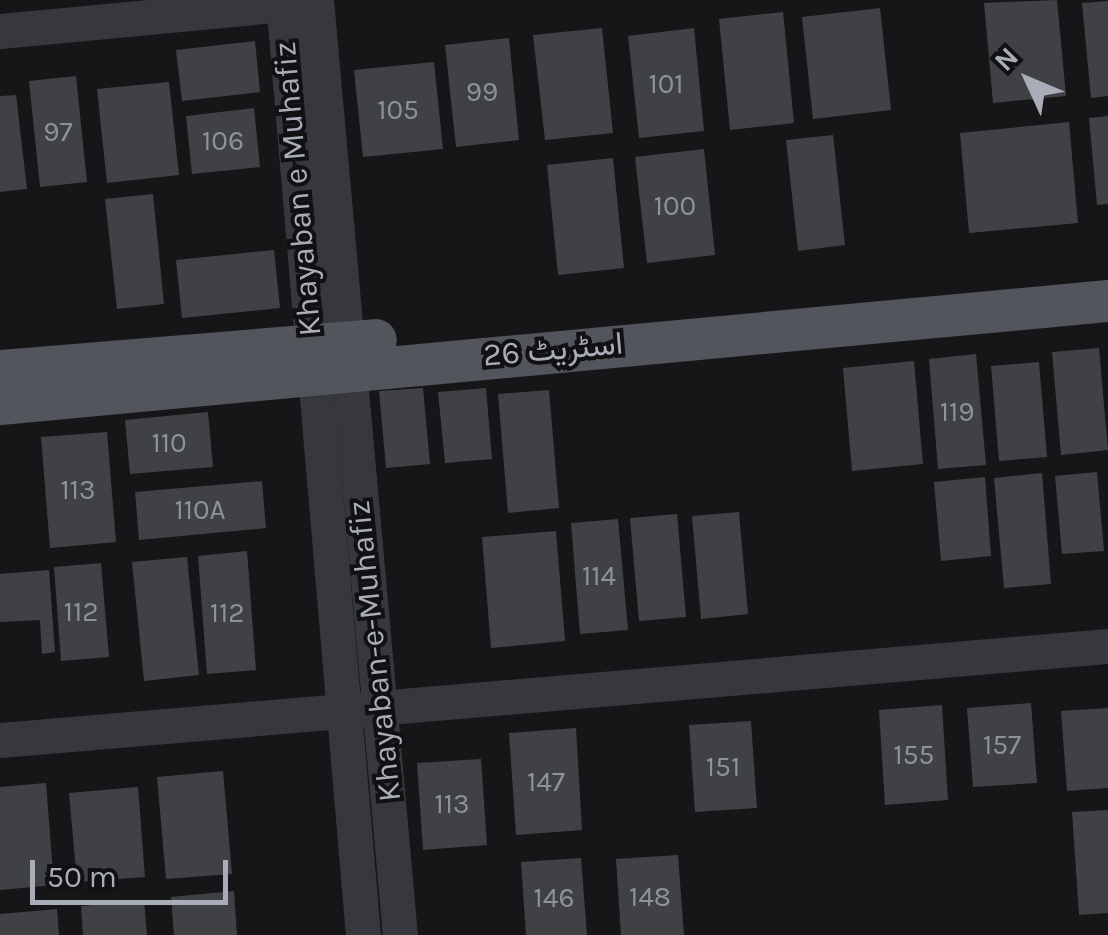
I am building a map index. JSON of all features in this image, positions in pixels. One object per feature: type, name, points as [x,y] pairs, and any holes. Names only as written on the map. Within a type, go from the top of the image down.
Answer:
[{"type":"main road","name":"اسٹریٹ 26","points":[[0,404],[328,358],[1108,272]]},
{"type":"main road","name":"اسٹریٹ 26","points":[[0,371],[328,358],[1108,302]]},
{"type":"street","points":[[0,31],[327,0]]},
{"type":"street","name":"Khayaban e Muhafiz","points":[[300,1],[328,358]]},
{"type":"street","name":"Khayaban-e-Muhafiz","points":[[328,358],[386,707],[400,935]]},
{"type":"street","name":"Khayaban-e-Muhafiz","points":[[328,358],[344,710],[363,935]]},
{"type":"street","points":[[0,740],[1108,646]]},
{"type":"building","points":[[1057,0],[1066,96],[993,103],[984,3]]},
{"type":"building","points":[[1108,1],[1108,96],[1091,98],[1082,3]]},
{"type":"building","points":[[880,8],[891,110],[813,119],[802,17]]},
{"type":"building","points":[[783,12],[794,123],[730,130],[719,19]]},
{"type":"building","points":[[602,28],[613,133],[545,140],[533,35]]},
{"type":"building","points":[[694,28],[704,131],[639,138],[628,36]]},
{"type":"building","points":[[509,38],[519,140],[456,147],[445,45]]},
{"type":"building","points":[[255,41],[260,92],[182,101],[176,50]]},
{"type":"building","points":[[434,62],[443,149],[363,157],[354,70]]},
{"type":"building","points":[[76,76],[87,182],[40,187],[29,81]]},
{"type":"building","points":[[169,82],[179,175],[107,183],[97,89]]},
{"type":"building","points":[[16,95],[27,189],[0,192],[0,96]]},
{"type":"building","points":[[254,108],[260,167],[192,174],[186,116]]},
{"type":"building","points":[[1108,116],[1108,204],[1097,205],[1089,118]]},
{"type":"building","points":[[1069,122],[1078,223],[969,233],[960,133]]},
{"type":"building","points":[[833,135],[845,245],[798,251],[786,140]]},
{"type":"building","points":[[704,149],[715,255],[647,263],[635,157]]},
{"type":"building","points":[[613,158],[624,268],[558,275],[547,165]]},
{"type":"building","points":[[153,194],[164,304],[117,309],[105,199]]},
{"type":"building","points":[[274,250],[280,308],[182,318],[176,260]]},
{"type":"building","points":[[1099,348],[1108,450],[1061,455],[1052,352]]},
{"type":"building","points":[[976,354],[986,465],[938,469],[929,359]]},
{"type":"building","points":[[914,361],[923,464],[852,471],[843,368]]},
{"type":"building","points":[[1039,362],[1047,457],[999,461],[991,366]]},
{"type":"building","points":[[423,388],[430,464],[386,468],[379,391]]},
{"type":"building","points":[[486,388],[492,459],[445,463],[438,392]]},
{"type":"building","points":[[549,390],[559,508],[508,513],[498,394]]},
{"type":"building","points":[[208,412],[213,467],[130,474],[125,420]]},
{"type":"building","points":[[107,432],[116,542],[50,548],[41,437]]},
{"type":"building","points":[[1097,472],[1104,551],[1062,554],[1055,476]]},
{"type":"building","points":[[1042,473],[1051,584],[1004,588],[994,478]]},
{"type":"building","points":[[985,477],[991,556],[941,561],[934,482]]},
{"type":"building","points":[[262,481],[266,528],[139,540],[135,492]]},
{"type":"building","points":[[739,512],[748,614],[701,619],[692,516]]},
{"type":"building","points":[[677,514],[686,617],[639,621],[630,518]]},
{"type":"building","points":[[618,519],[628,630],[580,634],[571,523]]},
{"type":"building","points":[[556,531],[565,641],[491,648],[482,537]]},
{"type":"building","points":[[247,551],[256,670],[207,674],[198,556]]},
{"type":"building","points":[[187,557],[199,675],[144,681],[132,562]]},
{"type":"building","points":[[101,563],[109,657],[61,661],[54,567]]},
{"type":"building","points":[[49,570],[55,652],[42,654],[40,620],[0,622],[0,574]]},
{"type":"building","points":[[1031,703],[1037,783],[973,787],[967,708]]},
{"type":"building","points":[[942,705],[948,800],[885,805],[879,710]]},
{"type":"building","points":[[1108,708],[1108,788],[1067,791],[1061,711]]},
{"type":"building","points":[[751,721],[757,808],[695,812],[689,725]]},
{"type":"building","points":[[576,728],[582,830],[516,835],[509,733]]},
{"type":"building","points":[[481,759],[487,845],[423,850],[417,763]]},
{"type":"building","points":[[223,771],[232,874],[166,879],[157,777]]},
{"type":"building","points":[[46,783],[54,885],[0,890],[0,787]]},
{"type":"building","points":[[138,787],[145,877],[77,882],[69,793]]},
{"type":"building","points":[[1108,810],[1108,913],[1079,915],[1072,812]]},
{"type":"building","points":[[678,855],[684,935],[621,935],[616,859]]},
{"type":"building","points":[[581,858],[587,935],[526,935],[521,862]]},
{"type":"building","points":[[234,891],[237,935],[174,935],[171,897]]},
{"type":"building","points":[[144,901],[147,935],[83,935],[81,906]]},
{"type":"building","points":[[57,909],[59,935],[0,935],[0,914]]}]
